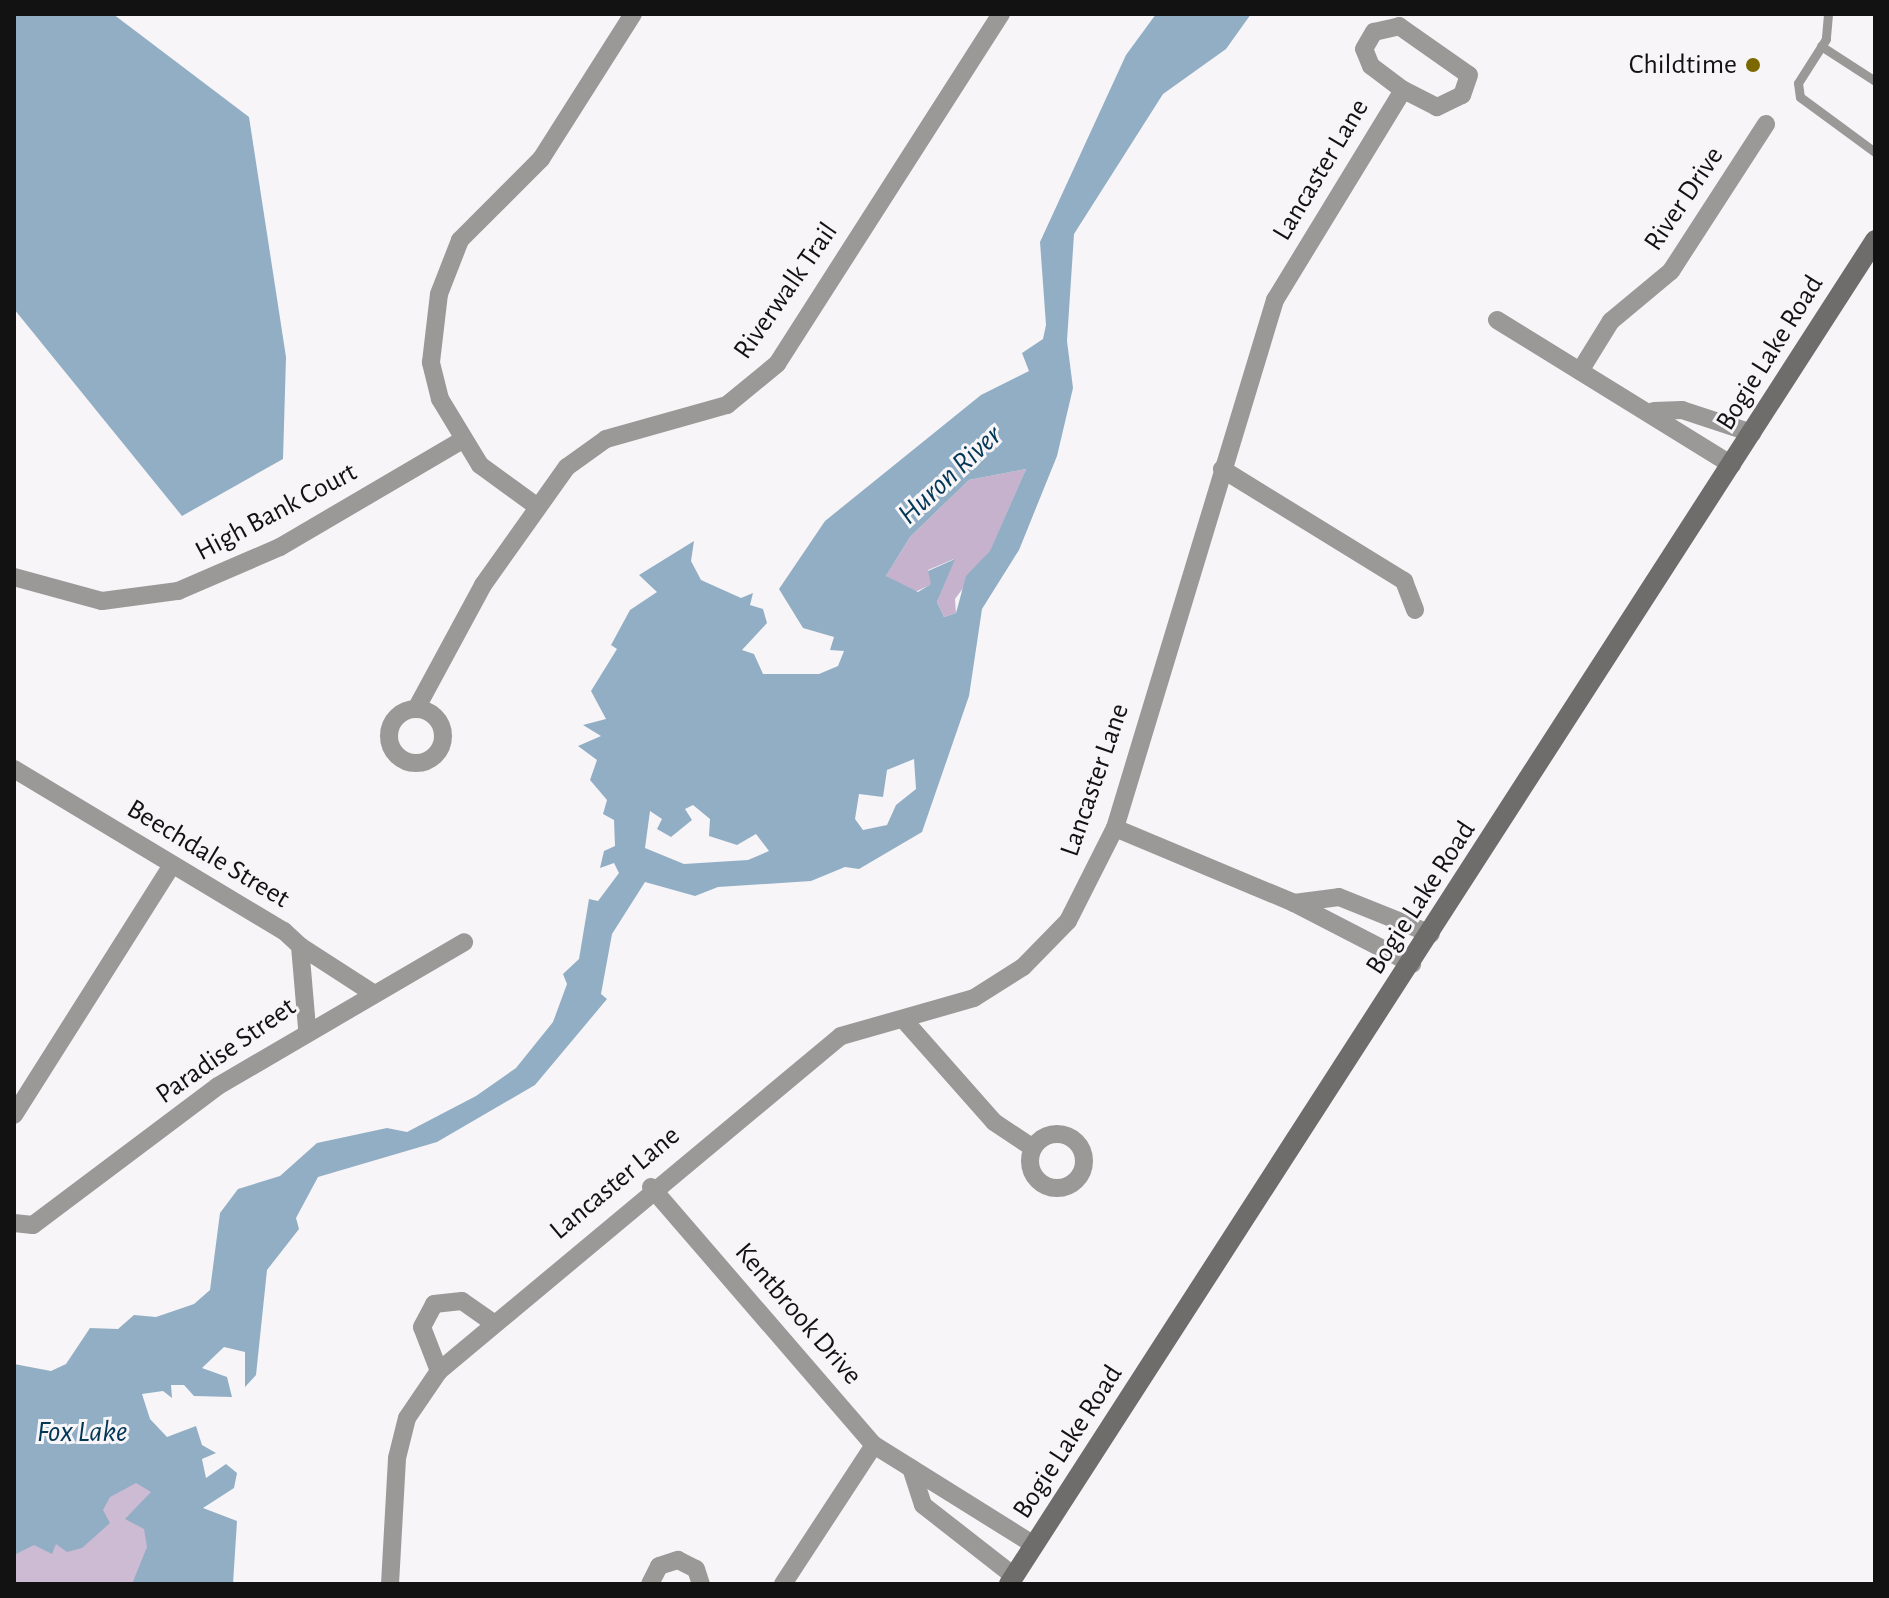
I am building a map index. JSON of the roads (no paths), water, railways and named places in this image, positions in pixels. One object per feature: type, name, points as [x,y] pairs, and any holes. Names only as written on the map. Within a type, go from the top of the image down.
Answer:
[{"type":"main road","name":"Bogie Lake Road","points":[[1011,1580],[1412,964],[1875,240]]},
{"type":"street","points":[[535,505],[499,483],[461,441],[431,362],[448,261],[466,232],[541,159],[633,14]]},
{"type":"street","name":"Riverwalk Trail","points":[[416,709],[427,678],[535,505],[594,445],[712,412],[777,364],[1001,14]]},
{"type":"street","name":"Lancaster Lane","points":[[1385,25],[1399,26],[1469,75],[1462,95],[1437,107],[1403,90],[1371,66],[1364,49],[1385,25]]},
{"type":"street","name":"Lancaster Lane","points":[[390,1584],[400,1444],[407,1418],[439,1371],[651,1187],[841,1036],[974,998],[1023,967],[1068,921],[1115,828],[1275,300],[1403,90]]},
{"type":"street","name":"River Drive","points":[[1580,371],[1611,321],[1671,271],[1766,124]]},
{"type":"street","points":[[1497,320],[1580,371],[1654,411],[1732,465]]},
{"type":"street","points":[[1654,411],[1682,410],[1752,433]]},
{"type":"street","name":"High Bank Court","points":[[14,577],[102,601],[191,587],[280,547],[461,441]]},
{"type":"street","points":[[1222,469],[1404,581],[1415,610]]},
{"type":"street","name":"Beechdale Street","points":[[14,769],[300,946],[307,1028]]},
{"type":"street","points":[[1115,828],[1294,903],[1412,964]]},
{"type":"street","points":[[14,1115],[172,865]]},
{"type":"street","points":[[1294,903],[1339,897],[1431,934]]},
{"type":"street","name":"Paradise Street","points":[[14,1223],[33,1225],[307,1028],[464,942]]},
{"type":"street","points":[[300,946],[371,992]]},
{"type":"street","points":[[903,1019],[994,1122],[1033,1148]]},
{"type":"street","name":"Kentbrook Drive","points":[[651,1187],[874,1445],[1034,1545]]},
{"type":"street","points":[[439,1371],[422,1327],[434,1304],[462,1301],[494,1323]]},
{"type":"street","points":[[783,1584],[874,1445]]},
{"type":"street","points":[[911,1468],[923,1505],[1011,1580]]},
{"type":"street","points":[[650,1584],[659,1566],[678,1560],[696,1569],[701,1584]]},
{"type":"lane","points":[[1828,14],[1821,46],[1798,83],[1800,97],[1875,152]]},
{"type":"lane","points":[[1821,46],[1875,81]]},
{"type":"water","points":[[14,14],[113,14],[249,117],[286,357],[283,459],[182,516],[14,309]]},
{"type":"water","points":[[1156,14],[1251,14],[1226,49],[1163,94],[1074,234],[1067,341],[1073,388],[1057,456],[1019,550],[982,609],[969,696],[922,832],[859,869],[845,867],[811,881],[718,887],[695,896],[645,882],[612,934],[601,994],[607,999],[535,1085],[437,1142],[318,1177],[296,1218],[299,1229],[267,1270],[256,1375],[245,1387],[245,1352],[224,1347],[202,1368],[227,1377],[232,1397],[194,1396],[184,1385],[171,1385],[172,1398],[163,1391],[142,1394],[150,1419],[167,1437],[196,1426],[202,1445],[216,1453],[202,1459],[206,1478],[226,1464],[237,1473],[234,1488],[203,1508],[237,1521],[233,1584],[132,1584],[147,1547],[144,1529],[125,1519],[151,1492],[136,1483],[110,1497],[103,1510],[110,1523],[82,1548],[67,1552],[56,1544],[52,1554],[34,1545],[14,1555],[14,1364],[51,1371],[66,1364],[90,1328],[118,1329],[134,1315],[156,1317],[194,1304],[210,1290],[220,1213],[238,1189],[280,1176],[317,1143],[387,1128],[407,1132],[476,1096],[516,1068],[553,1022],[567,984],[563,974],[579,959],[589,899],[598,901],[619,873],[614,863],[600,868],[604,851],[615,846],[614,820],[603,814],[607,800],[590,780],[597,760],[578,746],[601,736],[583,725],[606,719],[591,691],[617,649],[611,645],[630,610],[657,592],[639,575],[694,541],[691,561],[701,580],[741,598],[753,593],[750,605],[763,609],[767,623],[742,650],[754,654],[763,674],[819,674],[838,666],[844,651],[830,650],[834,637],[803,628],[779,589],[825,521],[981,395],[1029,371],[1022,353],[1043,339],[1046,325],[1040,242],[1126,55]],"holes":[[[1026,469],[990,551],[966,576],[956,613],[944,617],[937,602],[955,559],[928,571],[931,584],[918,592],[886,576],[910,537],[969,480]],[[914,759],[916,789],[896,805],[887,825],[863,830],[855,819],[859,794],[883,797],[887,770]],[[693,805],[710,819],[709,836],[737,845],[756,834],[769,851],[748,860],[684,864],[645,848],[650,811],[662,819],[657,829],[671,837],[692,820],[685,809]]]},
{"type":"place","name":"Childtime","points":[[1753,65]]},
{"type":"water label","name":"Huron River","points":[[950,475]]},
{"type":"water label","name":"Fox Lake","points":[[82,1432]]}]
